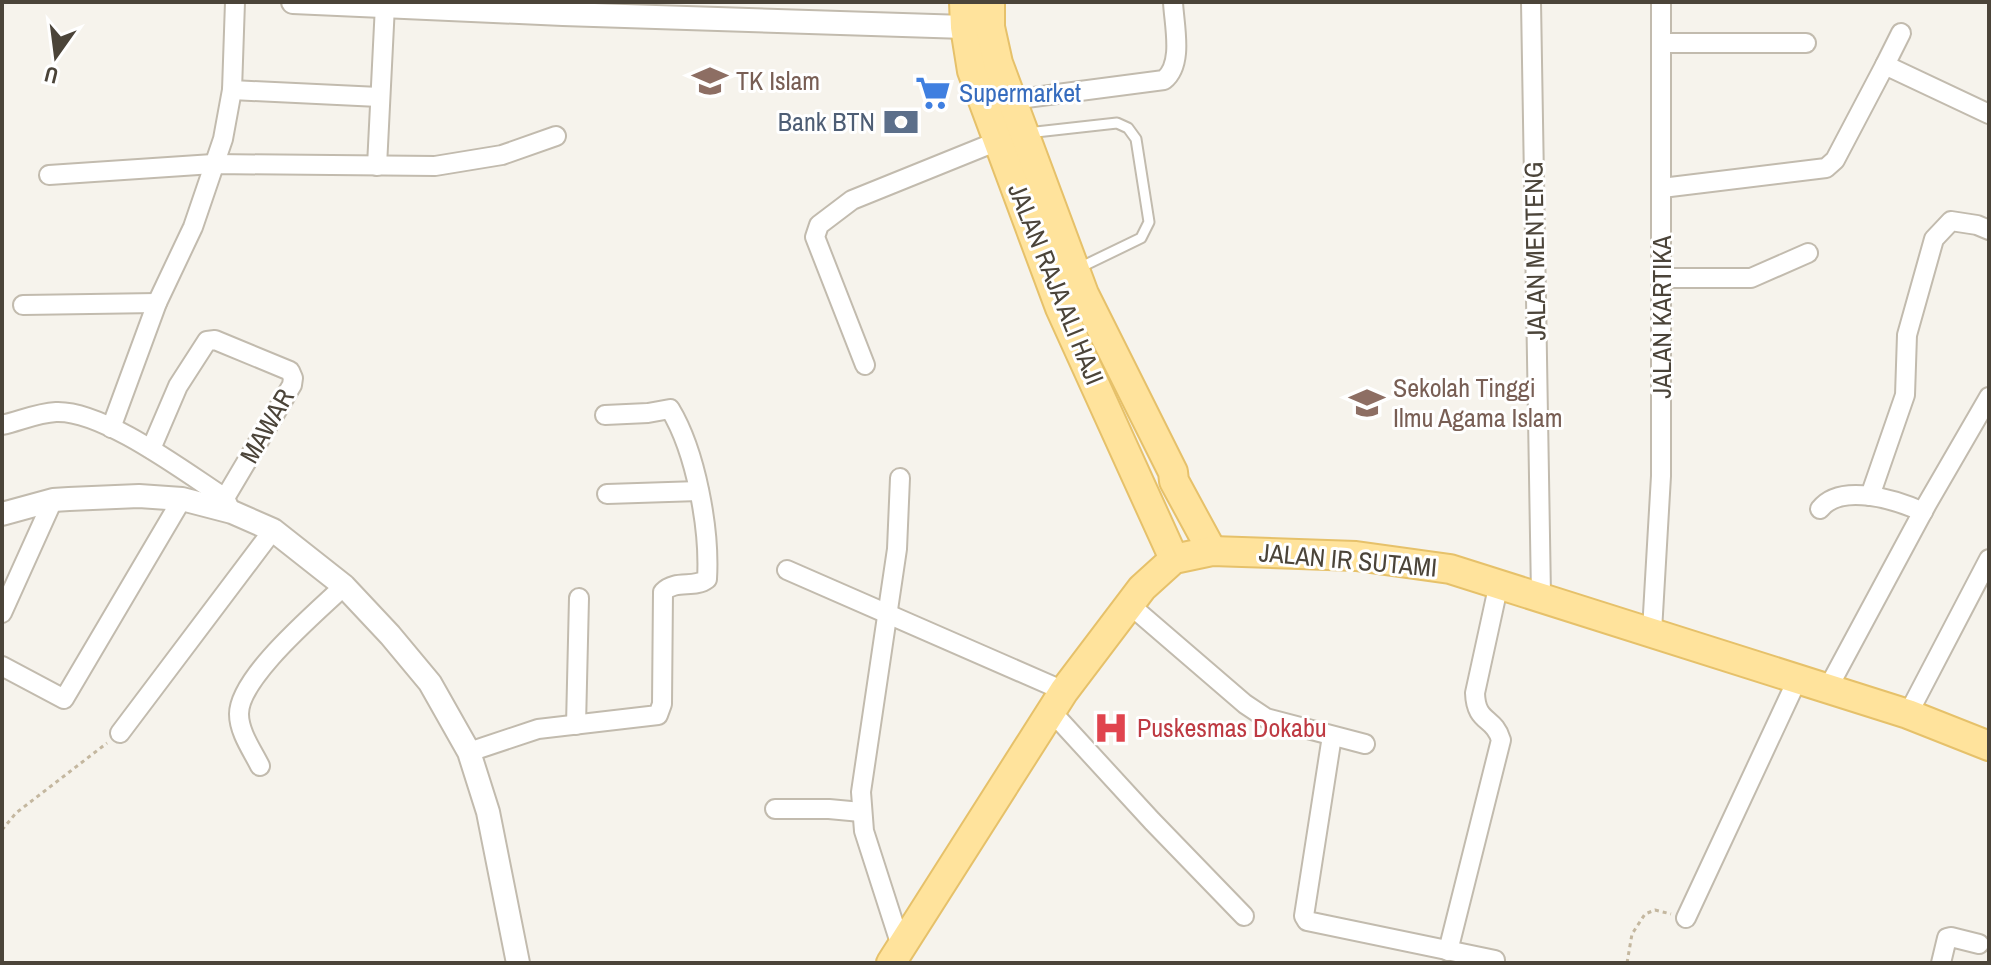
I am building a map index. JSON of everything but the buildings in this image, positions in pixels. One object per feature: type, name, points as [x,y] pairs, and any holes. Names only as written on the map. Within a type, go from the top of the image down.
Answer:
[{"type":"main road","points":[[990,2],[990,27],[1011,100],[1011,137],[1084,294],[1173,472],[1174,481],[1212,551]]},
{"type":"main road","name":"JALAN RAJA ALI HAJI","points":[[964,14],[972,71],[1011,137],[1060,308],[1174,559]]},
{"type":"main road","name":"JALAN IR SUTAMI","points":[[1174,559],[1212,551],[1356,556],[1450,569],[1541,595],[1908,714],[1989,746]]},
{"type":"main road","points":[[896,955],[1058,701],[1142,588],[1174,559]]},
{"type":"street","points":[[111,428],[157,303],[193,227],[223,139],[232,90],[235,2]]},
{"type":"street","points":[[293,2],[964,14]]},
{"type":"street","points":[[1011,100],[1164,80],[1171,75],[1175,65],[1173,2]]},
{"type":"street","name":"JALAN MENTENG","points":[[1531,2],[1541,595]]},
{"type":"street","name":"JALAN KARTIKA","points":[[1652,631],[1661,476],[1661,2]]},
{"type":"street","points":[[377,166],[385,5]]},
{"type":"street","points":[[1662,188],[1826,168],[1835,160],[1901,33]]},
{"type":"street","points":[[1662,43],[1806,43]]},
{"type":"street","points":[[1885,65],[1989,114]]},
{"type":"street","points":[[232,90],[379,97]]},
{"type":"street","points":[[49,175],[213,164],[435,166],[502,155],[556,136]]},
{"type":"street","points":[[865,365],[815,237],[819,225],[852,200],[1011,137]]},
{"type":"street","points":[[1870,496],[1905,395],[1907,335],[1934,239],[1951,221],[1989,230]]},
{"type":"street","points":[[1662,278],[1751,278],[1808,253]]},
{"type":"street","points":[[23,305],[157,303]]},
{"type":"street","name":"MAWAR","points":[[151,449],[178,386],[207,341],[215,340],[290,371],[292,385],[228,505]]},
{"type":"street","points":[[1828,688],[1989,397]]},
{"type":"street","points":[[469,752],[538,729],[658,715],[662,704],[663,592],[669,586],[702,583],[707,579],[704,509],[681,428],[670,409],[605,415]]},
{"type":"street","points":[[2,425],[58,412],[111,428],[151,449],[228,505],[273,530],[344,586],[430,683],[469,752],[488,812],[518,963]]},
{"type":"street","points":[[896,955],[861,812],[865,754],[897,549],[900,478]]},
{"type":"street","points":[[607,494],[699,491]]},
{"type":"street","points":[[2,514],[53,500],[139,496],[228,505]]},
{"type":"street","points":[[1820,509],[1832,499],[1870,496],[1893,499],[1923,512]]},
{"type":"street","points":[[2,666],[64,699],[182,499]]},
{"type":"street","points":[[2,613],[53,500]]},
{"type":"street","points":[[120,733],[273,530]]},
{"type":"street","points":[[1908,714],[1989,559]]},
{"type":"street","points":[[787,570],[834,588],[1058,701],[1152,821],[1244,916]]},
{"type":"street","points":[[1448,951],[1501,740],[1498,730],[1475,708],[1475,693],[1499,583]]},
{"type":"street","points":[[260,766],[240,725],[241,697],[270,658],[344,586]]},
{"type":"street","points":[[576,725],[579,598]]},
{"type":"street","points":[[1130,605],[1245,704],[1266,718],[1365,744]]},
{"type":"street","points":[[1686,918],[1798,678]]},
{"type":"street","points":[[1332,736],[1304,916],[1307,921],[1495,960]]},
{"type":"street","points":[[775,809],[861,812]]},
{"type":"street","points":[[1941,963],[1947,938],[1979,944]]},
{"type":"lane","points":[[1011,137],[1117,123],[1128,128],[1136,139],[1149,222],[1147,231],[1141,238],[1075,270]]},
{"type":"path","points":[[2,830],[16,813],[120,733]]},
{"type":"path","points":[[1627,963],[1632,934],[1648,911],[1686,918]]},
{"type":"place","name":"TK Islam","points":[[710,81]]},
{"type":"place","name":"Supermarket","points":[[933,93]]},
{"type":"place","name":"Bank BTN","points":[[901,122]]},
{"type":"place","name":"Sekolah Tinggi Ilmu Agama Islam","points":[[1367,403]]},
{"type":"place","name":"Puskesmas Dokabu","points":[[1111,728]]}]
